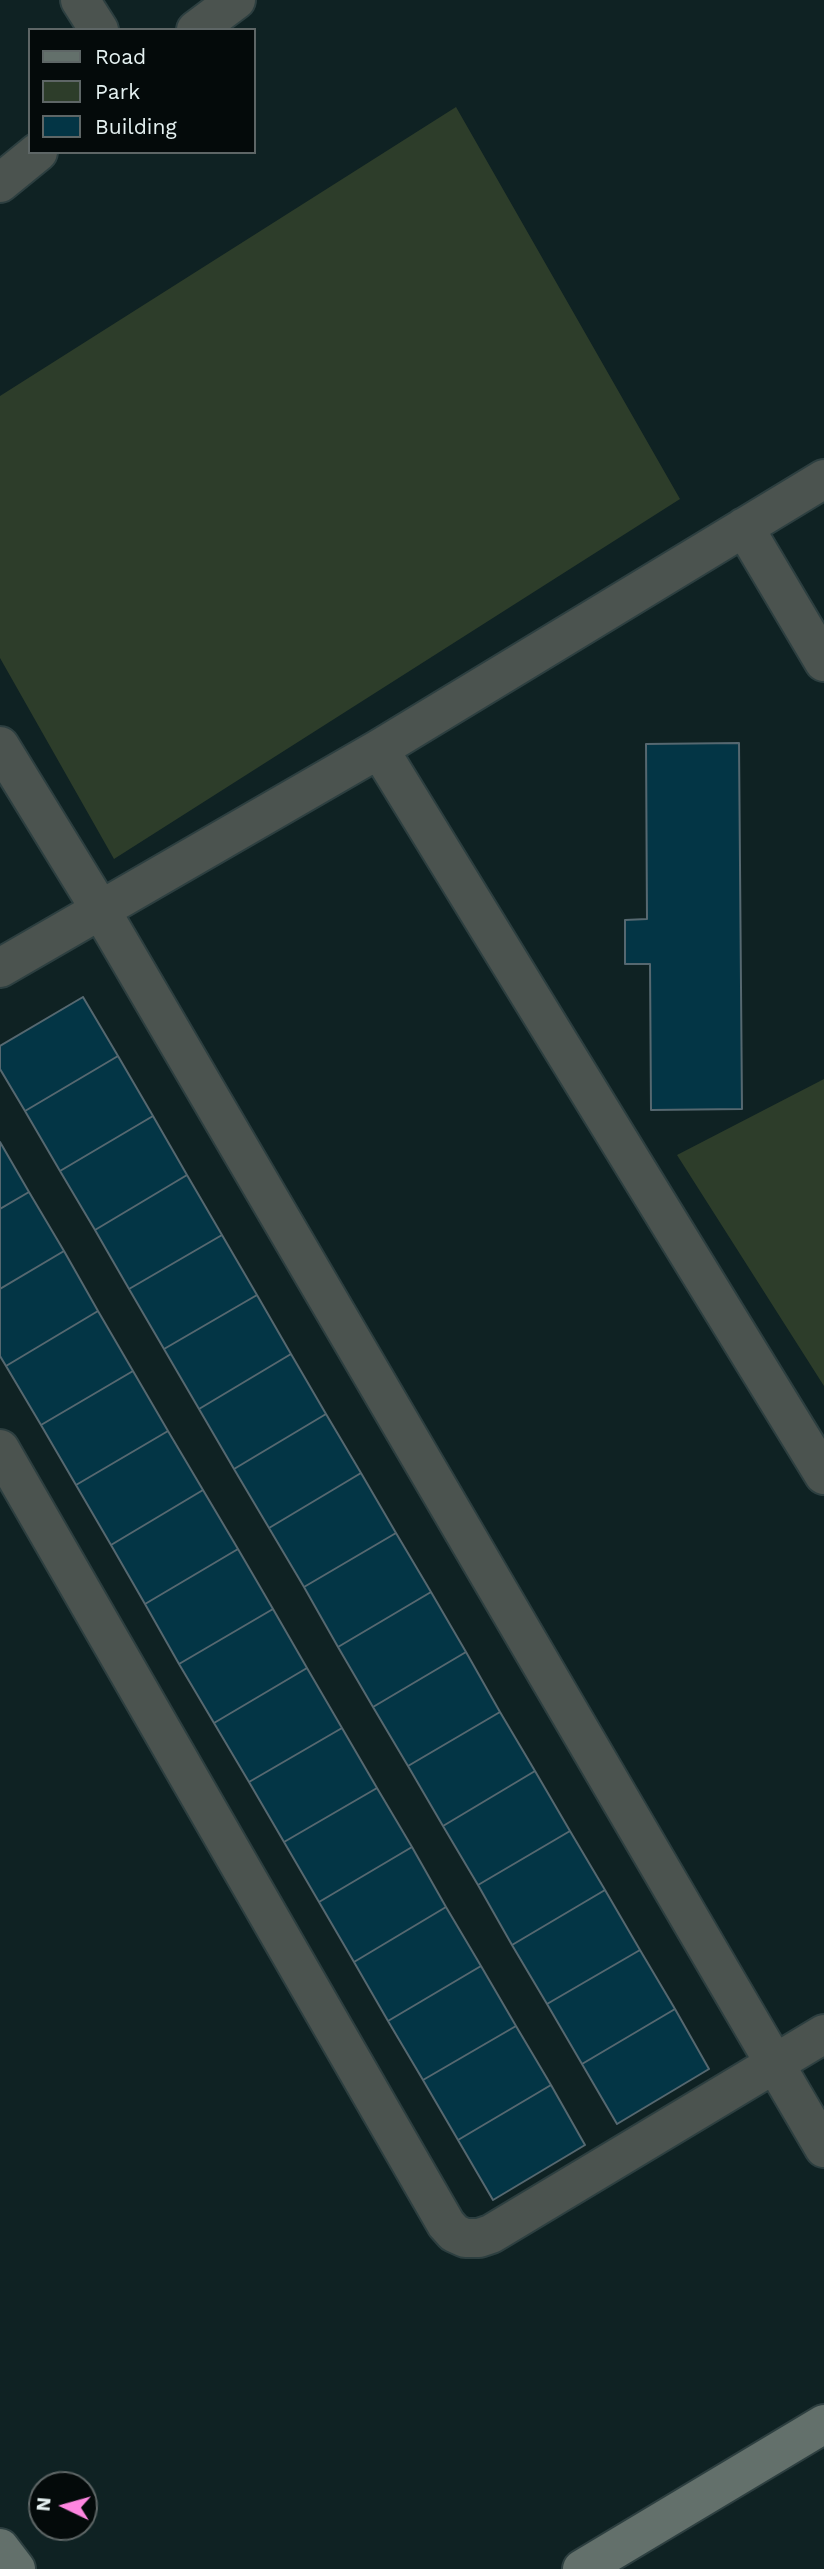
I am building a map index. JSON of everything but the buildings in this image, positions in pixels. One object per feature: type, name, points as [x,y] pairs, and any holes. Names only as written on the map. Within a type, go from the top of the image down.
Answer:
[{"type":"street","points":[[80,0],[98,28]]},
{"type":"street","points":[[199,28],[236,0]]},
{"type":"street","points":[[0,183],[36,154]]},
{"type":"street","points":[[0,968],[379,749],[824,479]]},
{"type":"street","points":[[744,527],[824,662]]},
{"type":"street","points":[[0,746],[100,909],[824,2148]]},
{"type":"street","points":[[379,749],[824,1475]]},
{"type":"street","points":[[0,1448],[432,2200],[454,2233],[466,2238],[491,2234],[824,2034]]},
{"type":"street","points":[[582,2569],[824,2424]]},
{"type":"street","points":[[0,2548],[16,2569]]},
{"type":"green space","points":[[456,107],[680,499],[114,859],[0,658],[0,396]]},
{"type":"green space","points":[[824,1079],[824,1386],[677,1155]]}]
